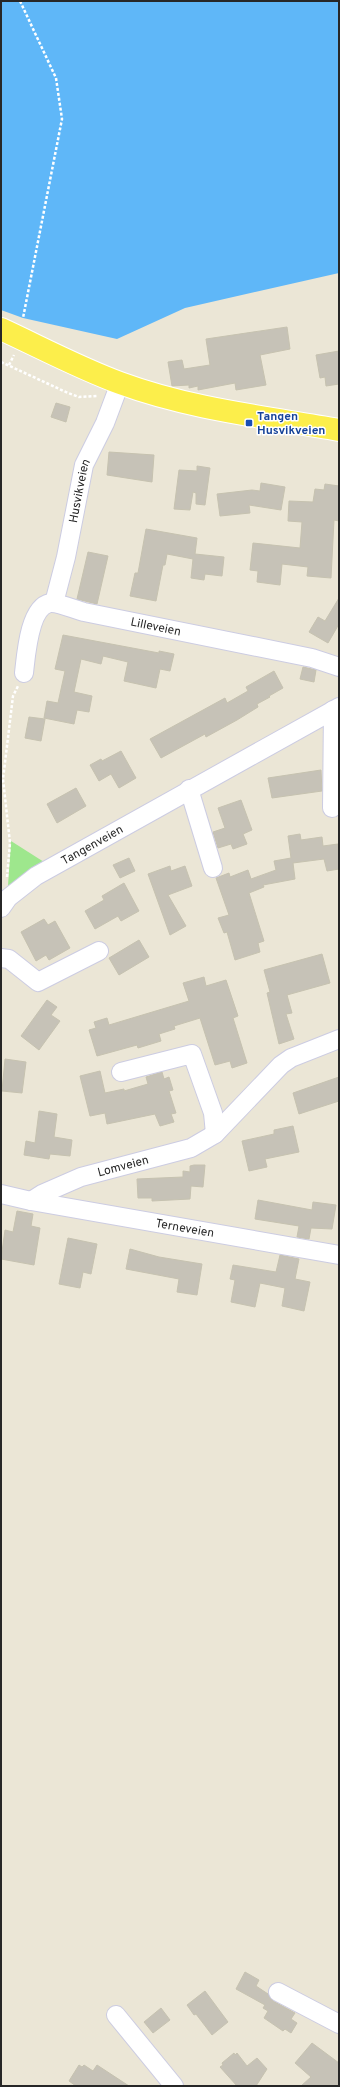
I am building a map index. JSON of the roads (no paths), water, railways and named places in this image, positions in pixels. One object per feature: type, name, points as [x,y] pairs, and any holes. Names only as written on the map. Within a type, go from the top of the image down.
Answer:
[{"type":"main road","points":[[1,330],[118,387],[203,406],[339,430]]},
{"type":"street","name":"Husvikveien","points":[[54,603],[66,557],[84,465],[105,423],[118,387]]},
{"type":"street","points":[[24,673],[28,643],[36,614],[48,603],[54,603]]},
{"type":"street","name":"Lilleveien","points":[[54,603],[84,612],[312,658],[339,667]]},
{"type":"street","name":"Tangenveien","points":[[4,903],[36,876],[336,709]]},
{"type":"street","name":"Tangenveien","points":[[332,808],[336,709]]},
{"type":"street","points":[[190,789],[213,868]]},
{"type":"street","points":[[1,958],[9,959],[38,982],[99,951]]},
{"type":"street","name":"Lomveien","points":[[31,1201],[42,1194],[81,1176],[191,1148],[216,1134],[280,1065],[291,1058],[339,1039]]},
{"type":"street","points":[[122,1072],[192,1054],[213,1112],[216,1134]]},
{"type":"street","points":[[1,1194],[31,1201]]},
{"type":"street","name":"Terneveien","points":[[31,1201],[339,1255]]},
{"type":"street","points":[[278,1992],[339,2024]]},
{"type":"street","points":[[116,2015],[174,2086]]},
{"type":"water","points":[[1,1],[339,1],[339,273],[185,308],[117,339],[23,318],[1,310]]},
{"type":"place","name":"Tangen Husvikveien","points":[[249,423]]}]
